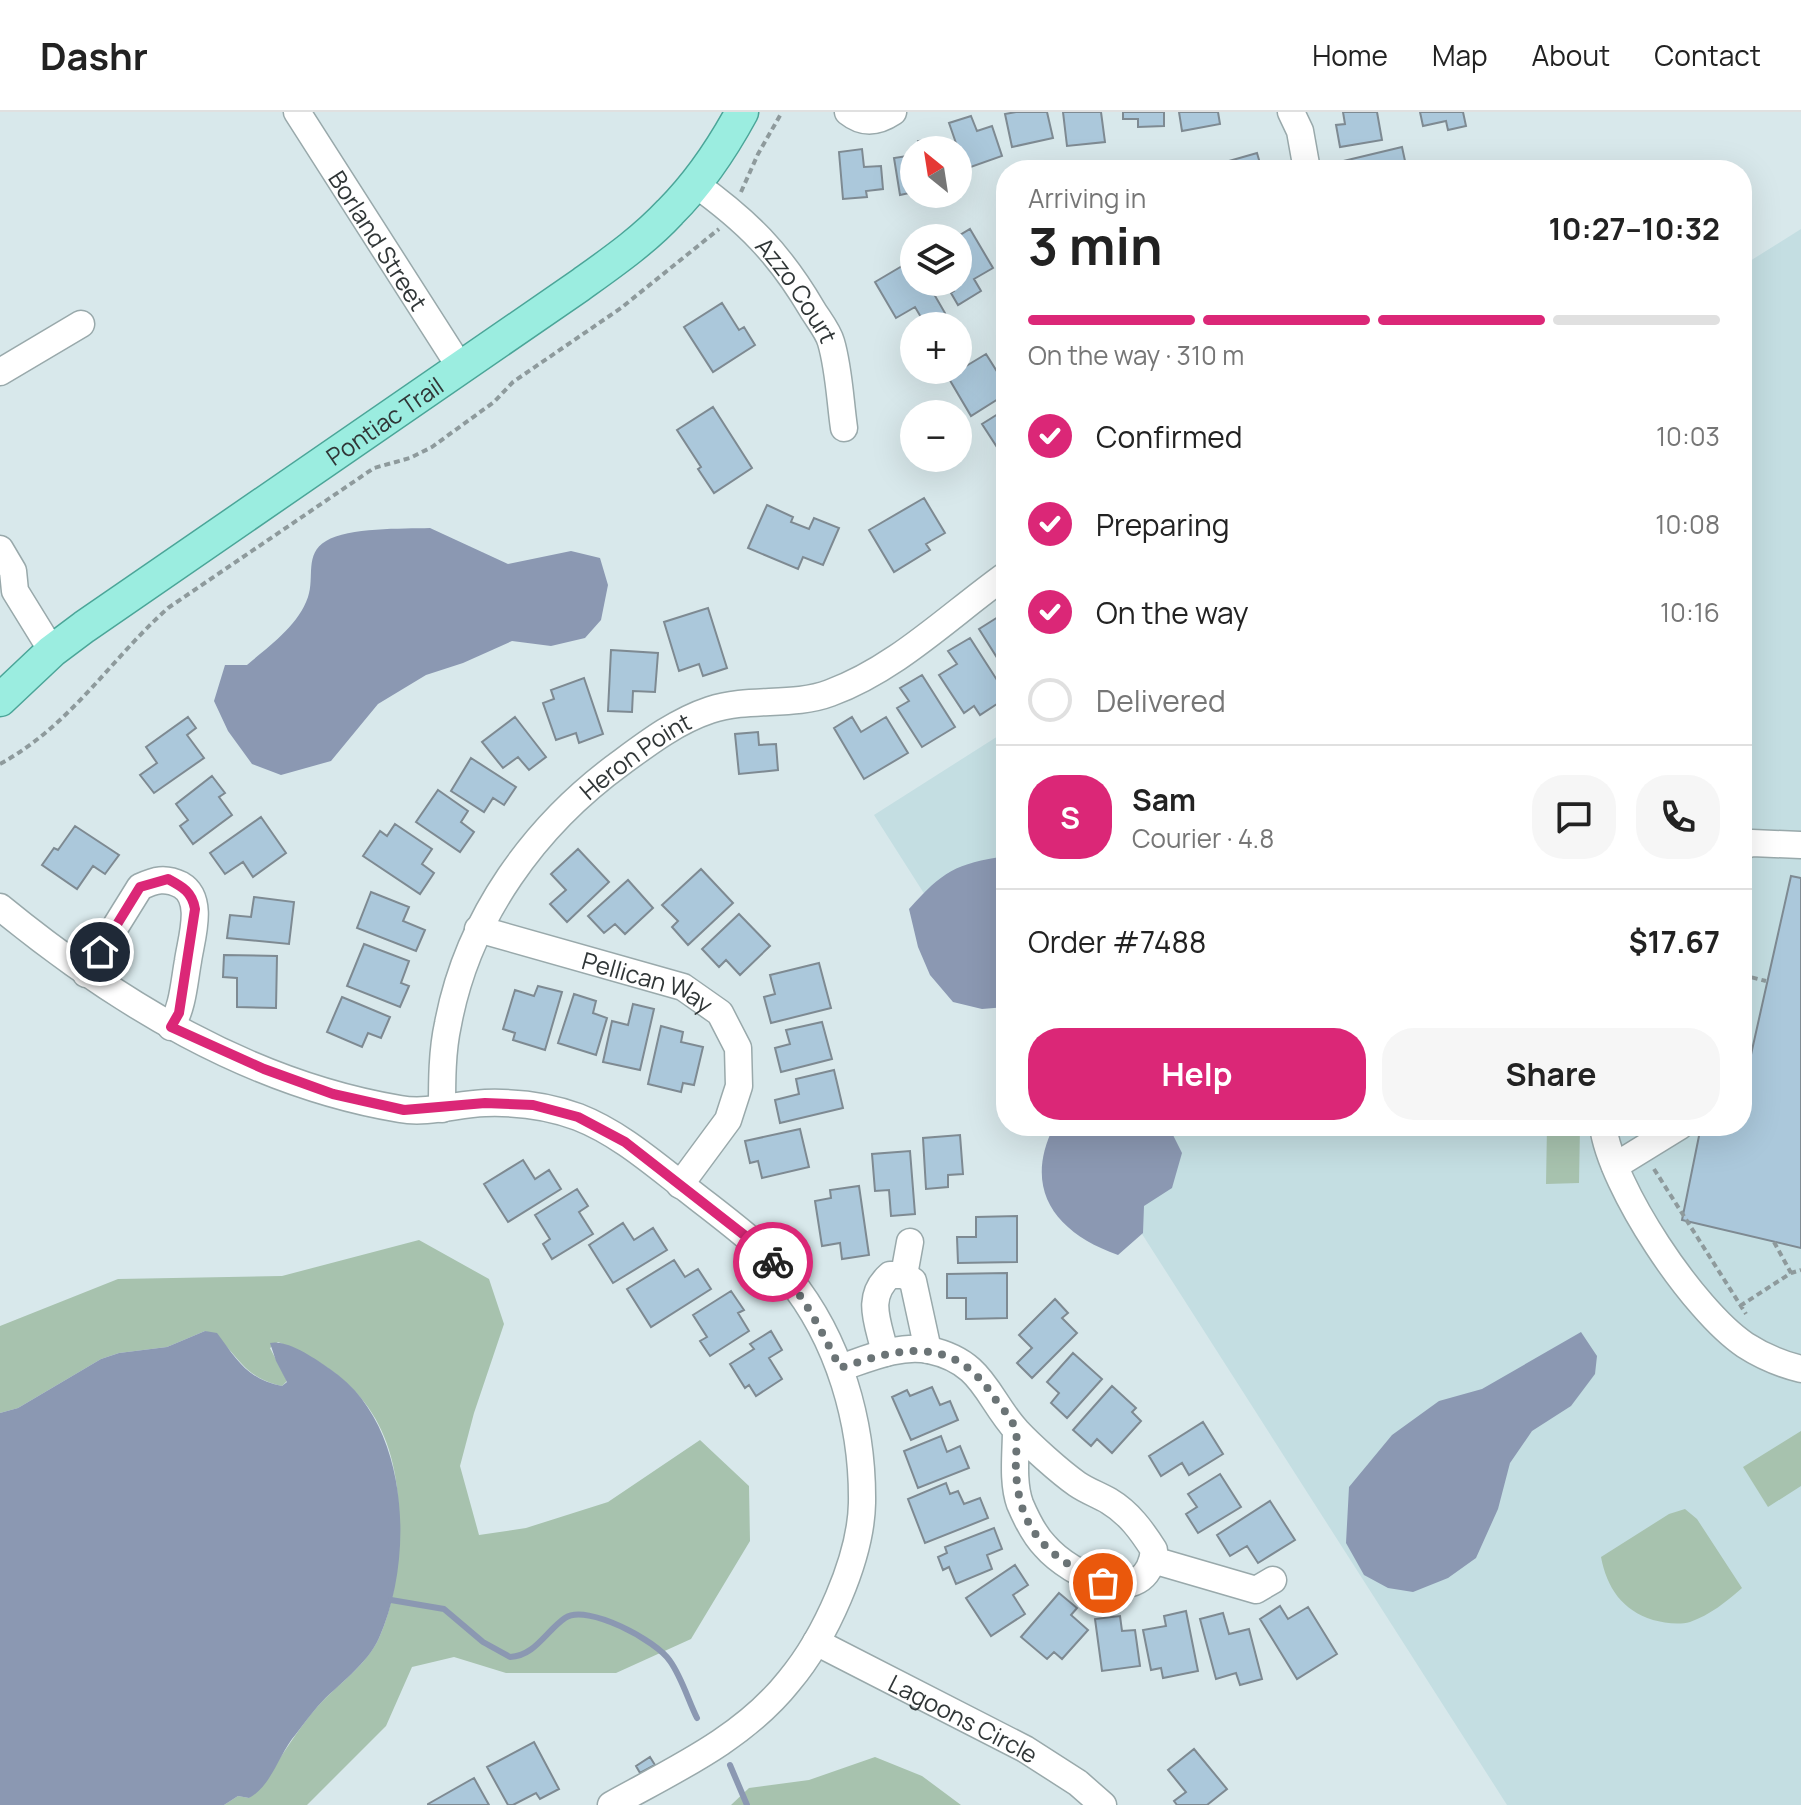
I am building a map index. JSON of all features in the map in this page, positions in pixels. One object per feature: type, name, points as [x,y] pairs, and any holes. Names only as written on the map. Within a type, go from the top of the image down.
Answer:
[{"type":"main road","name":"Pontiac Trail","points":[[0,700],[52,651],[636,244],[671,211],[694,183],[731,133],[742,112]]},
{"type":"street","name":"Borland Street","points":[[297,112],[460,367]]},
{"type":"street","points":[[848,112],[869,122],[893,112]]},
{"type":"street","points":[[1291,112],[1300,131],[1305,160]]},
{"type":"street","name":"Azzo Court","points":[[694,183],[733,211],[766,243],[798,285],[831,340],[844,428]]},
{"type":"street","points":[[0,372],[81,324]]},
{"type":"street","points":[[0,549],[13,571],[8,588],[52,651]]},
{"type":"street","name":"Heron Point","points":[[442,1109],[448,1024],[478,929],[516,867],[561,813],[608,772],[663,732],[711,710],[828,694],[867,676],[996,583]]},
{"type":"street","points":[[1752,843],[1801,845]]},
{"type":"street","points":[[86,974],[140,887],[168,879],[186,888],[193,900],[193,929],[179,1013],[171,1027]]},
{"type":"street","points":[[0,907],[86,974],[171,1027],[264,1069],[333,1094],[404,1110],[485,1103],[533,1105],[578,1117],[625,1142],[748,1238],[788,1278],[815,1318],[840,1368],[852,1407],[862,1505],[847,1579],[816,1642],[790,1680],[739,1730],[696,1758],[611,1805]]},
{"type":"street","name":"Pellican Way","points":[[478,929],[683,987],[720,1013],[738,1048],[739,1086],[728,1120],[680,1185]]},
{"type":"street","points":[[1604,1136],[1606,1147],[1651,1237],[1710,1315],[1744,1344],[1783,1365],[1801,1369]]},
{"type":"street","points":[[1615,1166],[1664,1136]]},
{"type":"street","points":[[904,1275],[910,1242]]},
{"type":"street","points":[[885,1353],[875,1293],[879,1284],[890,1275],[904,1275],[913,1281],[928,1350]]},
{"type":"street","points":[[840,1368],[885,1353],[928,1350],[967,1368],[985,1383],[1016,1430],[1077,1484],[1110,1501],[1129,1516],[1154,1550],[1149,1571],[1119,1587],[1067,1566],[1043,1545],[1019,1500],[1016,1430]]},
{"type":"street","points":[[1153,1560],[1256,1590],[1273,1580]]},
{"type":"street","name":"Lagoons Circle","points":[[816,1642],[1025,1749],[1078,1783],[1103,1805]]},
{"type":"path","points":[[0,764],[24,751],[63,720],[168,608],[374,468],[410,458],[443,440],[494,402],[513,382],[621,308],[728,221],[758,154],[782,112]]},
{"type":"path","points":[[1752,978],[1766,981]]},
{"type":"path","points":[[1641,1150],[1751,1321]]},
{"type":"path","points":[[1774,1242],[1791,1273]]},
{"type":"path","points":[[1740,1306],[1791,1273],[1801,1270]]},
{"type":"shaded area","points":[[1801,229],[1801,1805],[1507,1805],[1079,1136],[1752,1136],[1752,260]]},
{"type":"shaded area","points":[[430,528],[508,564],[571,551],[600,558],[608,585],[601,620],[585,638],[551,646],[512,641],[463,663],[426,675],[378,704],[331,761],[281,775],[252,764],[228,731],[214,701],[225,665],[247,665],[290,626],[308,597],[312,559],[319,546],[326,541],[362,531]]},
{"type":"shaded area","points":[[996,737],[996,1006],[874,815]]},
{"type":"shaded area","points":[[996,858],[996,1008],[982,1009],[953,1002],[930,975],[918,947],[909,909],[941,878],[974,862]]},
{"type":"shaded area","points":[[1050,1136],[1174,1136],[1182,1153],[1172,1188],[1144,1206],[1143,1233],[1118,1255],[1077,1235],[1051,1206],[1044,1189],[1042,1170]]},
{"type":"shaded area","points":[[205,1331],[217,1333],[251,1373],[282,1386],[287,1382],[270,1343],[285,1344],[301,1351],[330,1369],[357,1392],[376,1422],[390,1456],[398,1493],[400,1532],[398,1570],[391,1606],[379,1638],[360,1666],[312,1713],[290,1742],[264,1786],[249,1798],[238,1796],[224,1805],[0,1805],[0,1413],[18,1408],[101,1359],[119,1353],[167,1347]]},
{"type":"shaded area","points":[[1581,1332],[1597,1356],[1595,1374],[1571,1406],[1532,1431],[1510,1463],[1498,1509],[1476,1558],[1448,1578],[1413,1592],[1388,1588],[1364,1575],[1346,1543],[1349,1487],[1392,1435],[1439,1401],[1482,1389]]},
{"type":"green space","points":[[1547,1136],[1580,1136],[1579,1183],[1546,1184]]},
{"type":"green space","points":[[419,1240],[489,1279],[504,1324],[460,1466],[479,1535],[526,1528],[608,1502],[700,1440],[749,1486],[750,1541],[691,1639],[616,1673],[506,1673],[454,1657],[412,1667],[386,1726],[307,1805],[224,1805],[238,1796],[249,1798],[309,1717],[359,1666],[379,1638],[394,1589],[399,1537],[398,1502],[387,1442],[358,1394],[337,1374],[310,1357],[278,1342],[270,1348],[287,1381],[282,1386],[255,1375],[216,1337],[205,1331],[167,1347],[119,1353],[101,1359],[18,1408],[0,1413],[0,1326],[118,1279],[282,1276]]},
{"type":"green space","points":[[1801,1431],[1801,1486],[1768,1507],[1743,1467]]},
{"type":"green space","points":[[1685,1509],[1697,1519],[1742,1588],[1718,1608],[1690,1622],[1653,1620],[1633,1610],[1618,1596],[1607,1579],[1601,1557],[1669,1514]]},
{"type":"green space","points":[[875,1757],[922,1776],[961,1805],[731,1805],[749,1788],[809,1780]]},
{"type":"building","points":[[1047,112],[1053,138],[1012,147],[1005,114]]},
{"type":"building","points":[[1063,112],[1101,112],[1105,142],[1067,146]]},
{"type":"building","points":[[1123,112],[1164,112],[1164,126],[1138,127],[1138,119],[1123,119]]},
{"type":"building","points":[[1179,112],[1218,112],[1220,124],[1182,131]]},
{"type":"building","points":[[1343,112],[1377,112],[1382,140],[1340,147],[1336,125],[1345,124]]},
{"type":"building","points":[[1420,112],[1463,112],[1466,126],[1448,130],[1446,121],[1423,126]]},
{"type":"building","points":[[971,116],[977,131],[992,126],[1002,156],[972,167],[972,136],[954,136],[949,123]]},
{"type":"building","points":[[1402,147],[1405,160],[1348,160]]},
{"type":"building","points":[[862,149],[864,167],[881,166],[883,189],[866,191],[867,197],[843,199],[839,152]]},
{"type":"building","points":[[1257,153],[1259,160],[1232,160]]},
{"type":"building","points":[[900,157],[900,195],[894,158]]},
{"type":"building","points":[[972,232],[993,268],[974,279],[981,291],[958,305],[953,296],[972,296]]},
{"type":"building","points":[[900,267],[900,296],[935,296],[944,312],[918,312],[915,307],[900,312],[896,318],[875,282]]},
{"type":"building","points":[[722,303],[739,330],[744,327],[755,345],[713,372],[684,327]]},
{"type":"building","points":[[986,354],[996,370],[996,400],[972,415],[972,400],[962,400],[952,384],[972,384],[972,362]]},
{"type":"building","points":[[713,407],[752,468],[714,493],[677,430]]},
{"type":"building","points":[[996,415],[996,446],[982,424]]},
{"type":"building","points":[[924,498],[945,533],[926,544],[930,550],[894,572],[869,530]]},
{"type":"building","points":[[767,505],[793,517],[791,522],[809,529],[814,518],[839,528],[823,565],[803,557],[798,569],[748,548]]},
{"type":"building","points":[[708,608],[727,668],[703,676],[699,664],[679,671],[664,622]]},
{"type":"building","points":[[996,618],[996,656],[979,629]]},
{"type":"building","points":[[970,638],[996,678],[996,705],[980,715],[974,706],[964,713],[939,675],[957,664],[948,651]]},
{"type":"building","points":[[611,650],[658,653],[655,692],[633,691],[632,712],[608,711]]},
{"type":"building","points":[[922,675],[955,727],[922,747],[897,708],[909,701],[900,688]]},
{"type":"building","points":[[584,678],[603,734],[579,743],[576,733],[556,740],[543,703],[554,699],[551,690]]},
{"type":"building","points":[[188,717],[196,728],[187,735],[204,758],[154,793],[140,775],[157,763],[146,747]]},
{"type":"building","points":[[515,717],[546,757],[529,770],[518,757],[503,768],[482,742]]},
{"type":"building","points":[[852,717],[861,732],[886,717],[908,753],[864,779],[834,728]]},
{"type":"building","points":[[758,732],[759,745],[776,744],[778,770],[739,774],[735,734]]},
{"type":"building","points":[[471,758],[516,787],[504,805],[493,798],[484,812],[451,791]]},
{"type":"building","points":[[212,776],[225,793],[219,797],[232,815],[193,844],[180,826],[188,820],[176,804]]},
{"type":"building","points":[[438,790],[468,811],[461,822],[474,832],[460,852],[416,822]]},
{"type":"building","points":[[261,817],[286,853],[253,877],[243,862],[225,874],[210,853]]},
{"type":"building","points":[[395,824],[432,849],[422,864],[434,873],[420,894],[363,856],[380,831],[387,836]]},
{"type":"building","points":[[75,826],[119,855],[105,874],[93,866],[77,889],[42,865],[54,848],[58,850]]},
{"type":"building","points":[[578,849],[609,882],[567,922],[550,904],[566,890],[551,874]]},
{"type":"building","points":[[701,869],[733,903],[688,945],[672,927],[678,921],[662,905]]},
{"type":"building","points":[[1791,876],[1801,878],[1801,1248],[1682,1220],[1699,1136],[1752,1136],[1752,1050]]},
{"type":"building","points":[[628,880],[653,908],[625,934],[615,924],[604,933],[588,916]]},
{"type":"building","points":[[371,892],[409,907],[403,921],[425,930],[416,951],[357,928]]},
{"type":"building","points":[[254,897],[294,902],[289,944],[227,938],[230,915],[251,917]]},
{"type":"building","points":[[739,914],[770,946],[740,975],[726,960],[719,967],[702,949]]},
{"type":"building","points":[[364,944],[409,961],[401,983],[409,986],[400,1007],[347,986]]},
{"type":"building","points":[[224,955],[277,956],[276,1008],[237,1007],[237,978],[223,977]]},
{"type":"building","points":[[819,963],[831,1008],[771,1023],[764,997],[775,994],[770,975]]},
{"type":"building","points":[[538,986],[562,992],[545,1050],[513,1040],[515,1033],[503,1029],[515,990],[534,996]]},
{"type":"building","points":[[574,994],[596,1001],[593,1013],[607,1018],[596,1055],[558,1043]]},
{"type":"building","points":[[342,997],[390,1017],[381,1038],[368,1033],[362,1047],[327,1032]]},
{"type":"building","points":[[633,1004],[654,1009],[640,1070],[603,1062],[612,1021],[628,1025]]},
{"type":"building","points":[[822,1022],[832,1059],[781,1072],[775,1048],[790,1044],[786,1030]]},
{"type":"building","points":[[661,1026],[683,1032],[681,1042],[703,1047],[694,1085],[683,1083],[681,1092],[648,1084]]},
{"type":"building","points":[[834,1070],[843,1108],[780,1123],[775,1100],[799,1094],[796,1079]]},
{"type":"building","points":[[800,1129],[809,1167],[762,1178],[758,1161],[750,1163],[745,1141]]},
{"type":"building","points":[[960,1135],[963,1174],[948,1175],[948,1187],[926,1189],[923,1138]]},
{"type":"building","points":[[910,1151],[915,1214],[891,1216],[889,1190],[875,1191],[872,1154]]},
{"type":"building","points":[[523,1160],[535,1179],[549,1170],[561,1189],[508,1222],[484,1184]]},
{"type":"building","points":[[859,1186],[869,1255],[842,1259],[840,1243],[822,1246],[815,1201],[831,1198],[830,1190]]},
{"type":"building","points":[[577,1189],[588,1206],[579,1212],[593,1234],[552,1259],[543,1244],[550,1239],[535,1215]]},
{"type":"building","points":[[1017,1216],[1017,1262],[958,1263],[957,1237],[976,1237],[976,1217]]},
{"type":"building","points":[[623,1223],[634,1240],[653,1228],[667,1250],[613,1283],[589,1245]]},
{"type":"building","points":[[674,1260],[685,1277],[698,1269],[711,1289],[651,1327],[627,1289]]},
{"type":"building","points":[[1007,1273],[1007,1318],[966,1319],[966,1298],[947,1298],[947,1274]]},
{"type":"building","points":[[731,1291],[744,1310],[738,1313],[749,1331],[710,1356],[700,1341],[707,1337],[693,1315]]},
{"type":"building","points":[[1055,1299],[1068,1313],[1062,1318],[1077,1333],[1032,1378],[1017,1363],[1032,1348],[1019,1335]]},
{"type":"building","points":[[771,1331],[782,1350],[769,1358],[782,1379],[756,1396],[749,1385],[745,1388],[730,1364],[754,1349],[750,1344]]},
{"type":"building","points":[[1073,1353],[1102,1379],[1067,1418],[1051,1403],[1059,1393],[1047,1382]]},
{"type":"building","points":[[1112,1386],[1136,1408],[1132,1412],[1141,1421],[1112,1453],[1097,1439],[1091,1446],[1073,1430]]},
{"type":"building","points":[[932,1387],[940,1405],[950,1401],[958,1420],[911,1440],[892,1397],[907,1390],[910,1396]]},
{"type":"building","points":[[1203,1422],[1223,1454],[1189,1475],[1182,1463],[1161,1476],[1149,1456]]},
{"type":"building","points":[[941,1436],[947,1452],[960,1446],[969,1468],[918,1488],[904,1451]]},
{"type":"building","points":[[1220,1474],[1241,1507],[1198,1533],[1186,1514],[1197,1507],[1188,1494]]},
{"type":"building","points":[[946,1483],[950,1494],[958,1491],[964,1504],[980,1498],[988,1518],[925,1543],[908,1499]]},
{"type":"building","points":[[1270,1501],[1295,1540],[1258,1563],[1247,1546],[1230,1556],[1217,1535]]},
{"type":"building","points":[[994,1528],[1002,1549],[987,1555],[992,1569],[956,1584],[949,1567],[943,1570],[938,1557],[947,1553],[945,1547]]},
{"type":"building","points":[[1015,1565],[1028,1585],[1013,1595],[1025,1614],[991,1636],[966,1598]]},
{"type":"building","points":[[1059,1593],[1077,1608],[1071,1615],[1088,1630],[1062,1659],[1054,1652],[1047,1659],[1021,1637]]},
{"type":"building","points":[[1280,1606],[1288,1619],[1308,1607],[1337,1654],[1297,1679],[1260,1619]]},
{"type":"building","points":[[1186,1611],[1198,1671],[1163,1678],[1161,1668],[1151,1670],[1143,1630],[1166,1626],[1164,1616]]},
{"type":"building","points":[[1223,1613],[1229,1634],[1249,1629],[1262,1679],[1240,1685],[1236,1673],[1216,1679],[1200,1619]]},
{"type":"building","points":[[1120,1616],[1122,1631],[1135,1630],[1140,1666],[1102,1671],[1095,1619]]},
{"type":"building","points":[[534,1742],[559,1789],[540,1799],[536,1793],[508,1805],[487,1767]]},
{"type":"building","points":[[1194,1749],[1227,1789],[1207,1805],[1177,1805],[1174,1801],[1186,1792],[1168,1770]]},
{"type":"building","points":[[650,1757],[655,1765],[640,1773],[636,1766]]},
{"type":"building","points":[[474,1778],[489,1805],[428,1805],[428,1804]]},
{"type":"waterway","points":[[391,1600],[444,1609],[483,1642],[510,1657],[533,1648],[558,1623],[575,1615],[621,1626],[651,1644],[670,1661],[697,1718]]},
{"type":"waterway","points":[[730,1765],[747,1805]]},
{"type":"way so far","points":[[773,1262],[815,1318],[840,1368],[885,1353],[928,1350],[949,1357],[985,1383],[1016,1430],[1019,1500],[1028,1521],[1043,1545],[1067,1566],[1103,1583]]},
{"type":"route","points":[[100,952],[140,887],[168,879],[186,888],[195,909],[179,1013],[171,1027],[264,1069],[333,1094],[404,1110],[485,1103],[533,1105],[578,1117],[625,1142],[748,1238],[773,1262]]}]
